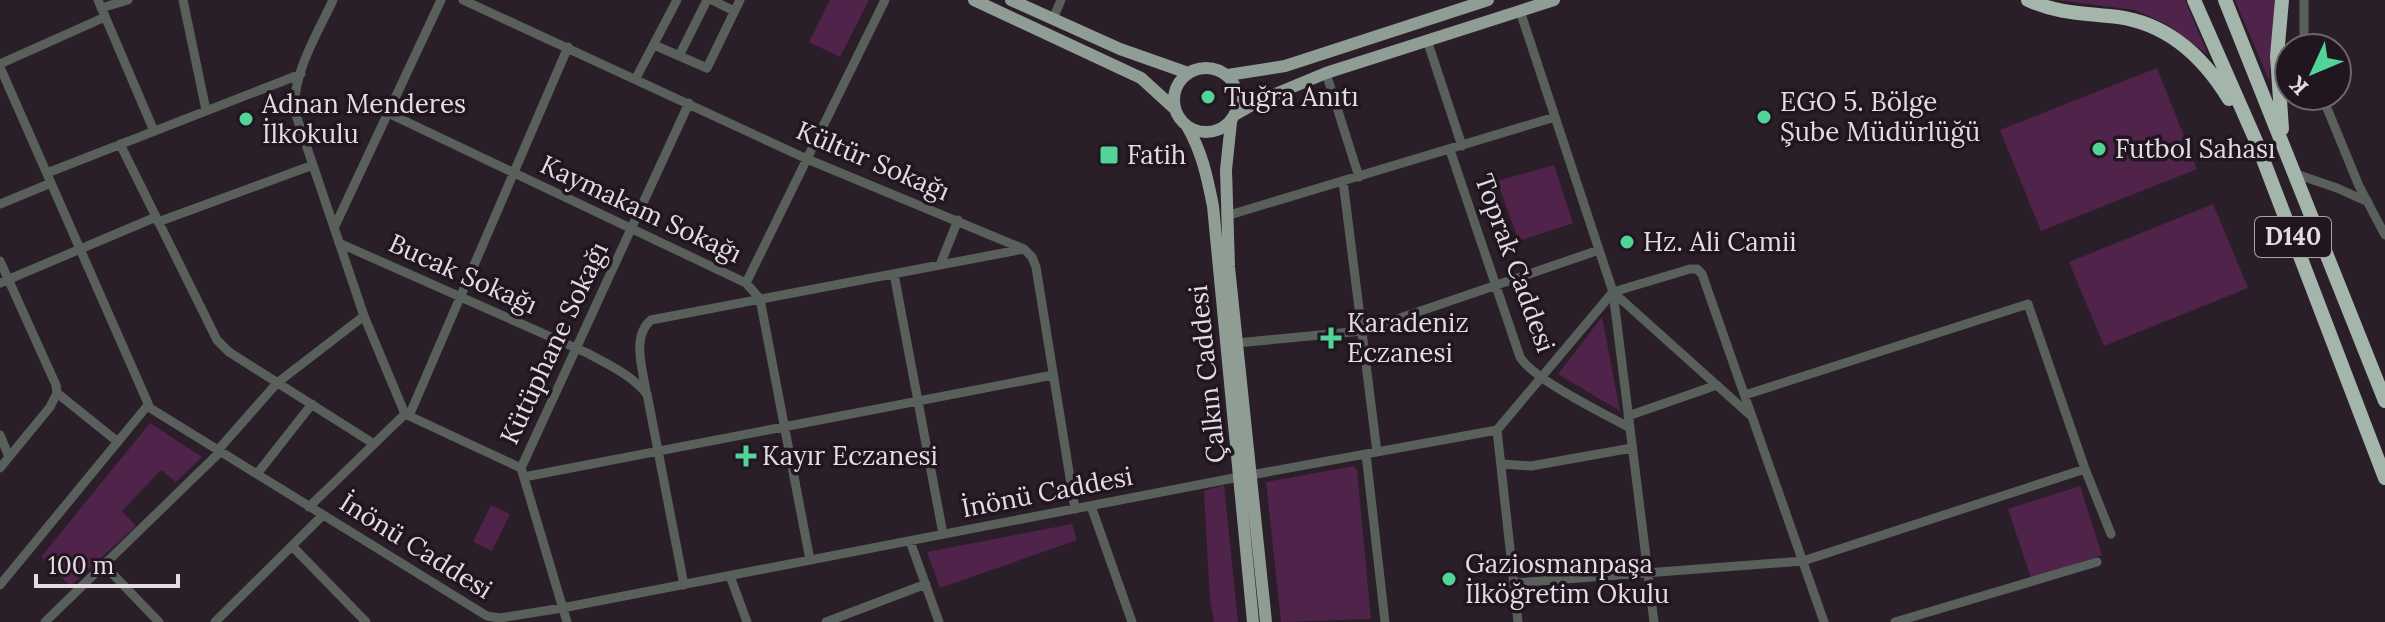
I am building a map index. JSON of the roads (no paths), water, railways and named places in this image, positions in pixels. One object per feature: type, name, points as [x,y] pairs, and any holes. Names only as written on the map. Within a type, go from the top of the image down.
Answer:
[{"type":"highway","points":[[2028,0],[2061,12],[2121,18],[2163,32],[2208,67],[2256,141]]},
{"type":"highway","name":"D140","points":[[2194,0],[2256,141],[2385,478]]},
{"type":"highway","name":"D140","points":[[2225,0],[2385,401]]},
{"type":"highway","points":[[2282,0],[2277,56],[2282,141]]},
{"type":"main road","points":[[974,0],[1141,78],[1175,109],[1187,126],[1205,133],[1215,132],[1261,100],[1326,73],[1554,0]]},
{"type":"main road","points":[[1011,0],[1120,49],[1188,73]]},
{"type":"main road","points":[[1228,75],[1285,66],[1488,0]]},
{"type":"main road","points":[[1175,109],[1176,89],[1188,73],[1207,67],[1228,75],[1235,84],[1238,94],[1233,118]]},
{"type":"main road","name":"Çalkın Caddesi","points":[[1233,118],[1226,170],[1226,216],[1237,343],[1253,622]]},
{"type":"main road","name":"Çalkın Caddesi","points":[[1187,126],[1200,151],[1213,206],[1266,622]]},
{"type":"street","points":[[0,585],[148,405],[0,65],[101,8],[128,0]]},
{"type":"street","points":[[183,0],[206,110]]},
{"type":"street","points":[[333,0],[301,74],[294,107],[364,316],[407,415],[523,472],[658,451],[1053,375]]},
{"type":"street","name":"Kültür Sokağı","points":[[463,0],[807,159],[1024,249]]},
{"type":"street","points":[[636,78],[677,0]]},
{"type":"street","points":[[679,56],[710,0],[734,11]]},
{"type":"street","points":[[654,45],[707,68],[740,0]]},
{"type":"street","points":[[746,283],[885,0]]},
{"type":"street","points":[[1053,19],[1061,0]]},
{"type":"street","points":[[2304,0],[2304,32]]},
{"type":"street","points":[[334,228],[437,1]]},
{"type":"street","points":[[101,8],[154,131]]},
{"type":"street","points":[[1520,11],[1613,292],[1654,622]]},
{"type":"street","points":[[1427,40],[1462,146]]},
{"type":"street","points":[[309,507],[407,415],[568,47]]},
{"type":"street","points":[[1326,73],[1359,177]]},
{"type":"street","points":[[0,204],[120,144],[301,74]]},
{"type":"street","name":"Kütüphane Sokağı","points":[[567,622],[523,472],[576,348],[689,103]]},
{"type":"street","points":[[2329,112],[2385,235]]},
{"type":"street","name":"Kaymakam Sokağı","points":[[388,113],[746,283],[760,299]]},
{"type":"street","points":[[1226,216],[1555,117]]},
{"type":"street","points":[[120,144],[214,335],[229,352],[374,444]]},
{"type":"street","name":"Toprak Caddesi","points":[[1450,150],[1525,365],[1630,428]]},
{"type":"street","points":[[4,281],[157,219],[313,165]]},
{"type":"street","points":[[2296,174],[2368,202]]},
{"type":"street","points":[[1343,181],[1362,331],[1385,622]]},
{"type":"street","points":[[940,265],[958,220]]},
{"type":"street","name":"Bucak Sokağı","points":[[339,243],[576,348],[625,373],[647,394]]},
{"type":"street","points":[[684,585],[647,394],[639,342],[641,331],[649,321],[760,299],[1024,249],[1036,267],[1075,509]]},
{"type":"street","points":[[1237,343],[1362,331],[1599,250]]},
{"type":"street","points":[[0,261],[4,281],[56,385],[57,393],[50,407],[0,468]]},
{"type":"street","points":[[1518,622],[1497,430],[1613,292],[1697,269],[1702,274],[1824,622]]},
{"type":"street","points":[[894,274],[943,534]]},
{"type":"street","points":[[1613,292],[1752,417]]},
{"type":"street","points":[[760,299],[810,560]]},
{"type":"street","points":[[1745,395],[2028,304],[2111,534]]},
{"type":"street","points":[[45,622],[219,451],[277,383],[364,316]]},
{"type":"street","points":[[1628,416],[1717,385]]},
{"type":"street","points":[[57,393],[118,442]]},
{"type":"street","points":[[257,474],[312,404]]},
{"type":"street","name":"İnönü Caddesi","points":[[148,405],[489,620],[1497,430]]},
{"type":"street","points":[[0,435],[9,457]]},
{"type":"street","points":[[1502,464],[1531,466],[1632,448]]},
{"type":"street","points":[[1514,583],[1803,561],[2085,469]]},
{"type":"street","points":[[1091,506],[1132,622]]},
{"type":"street","points":[[215,622],[323,515]]},
{"type":"street","points":[[910,541],[939,622]]},
{"type":"street","points":[[292,546],[366,622]]},
{"type":"street","points":[[1895,622],[2097,562]]},
{"type":"street","points":[[104,565],[159,622]]},
{"type":"street","points":[[730,576],[747,622]]},
{"type":"street","points":[[826,622],[926,584]]},
{"type":"place","name":"Tuğra Anıtı","points":[[1208,97]]},
{"type":"place","name":"EGO 5. Bölge Şube Müdürlüğü","points":[[1764,117]]},
{"type":"place","name":"Adnan Menderes İlkokulu","points":[[246,119]]},
{"type":"place","name":"Futbol Sahası","points":[[2099,149]]},
{"type":"place","name":"Fatih","points":[[1109,155]]},
{"type":"place","name":"Hz. Ali Camii","points":[[1627,242]]},
{"type":"place","name":"Karadeniz Eczanesi","points":[[1331,338]]},
{"type":"place","name":"Kayır Eczanesi","points":[[746,456]]},
{"type":"place","name":"Gaziosmanpaşa İlköğretim Okulu","points":[[1449,579]]}]
